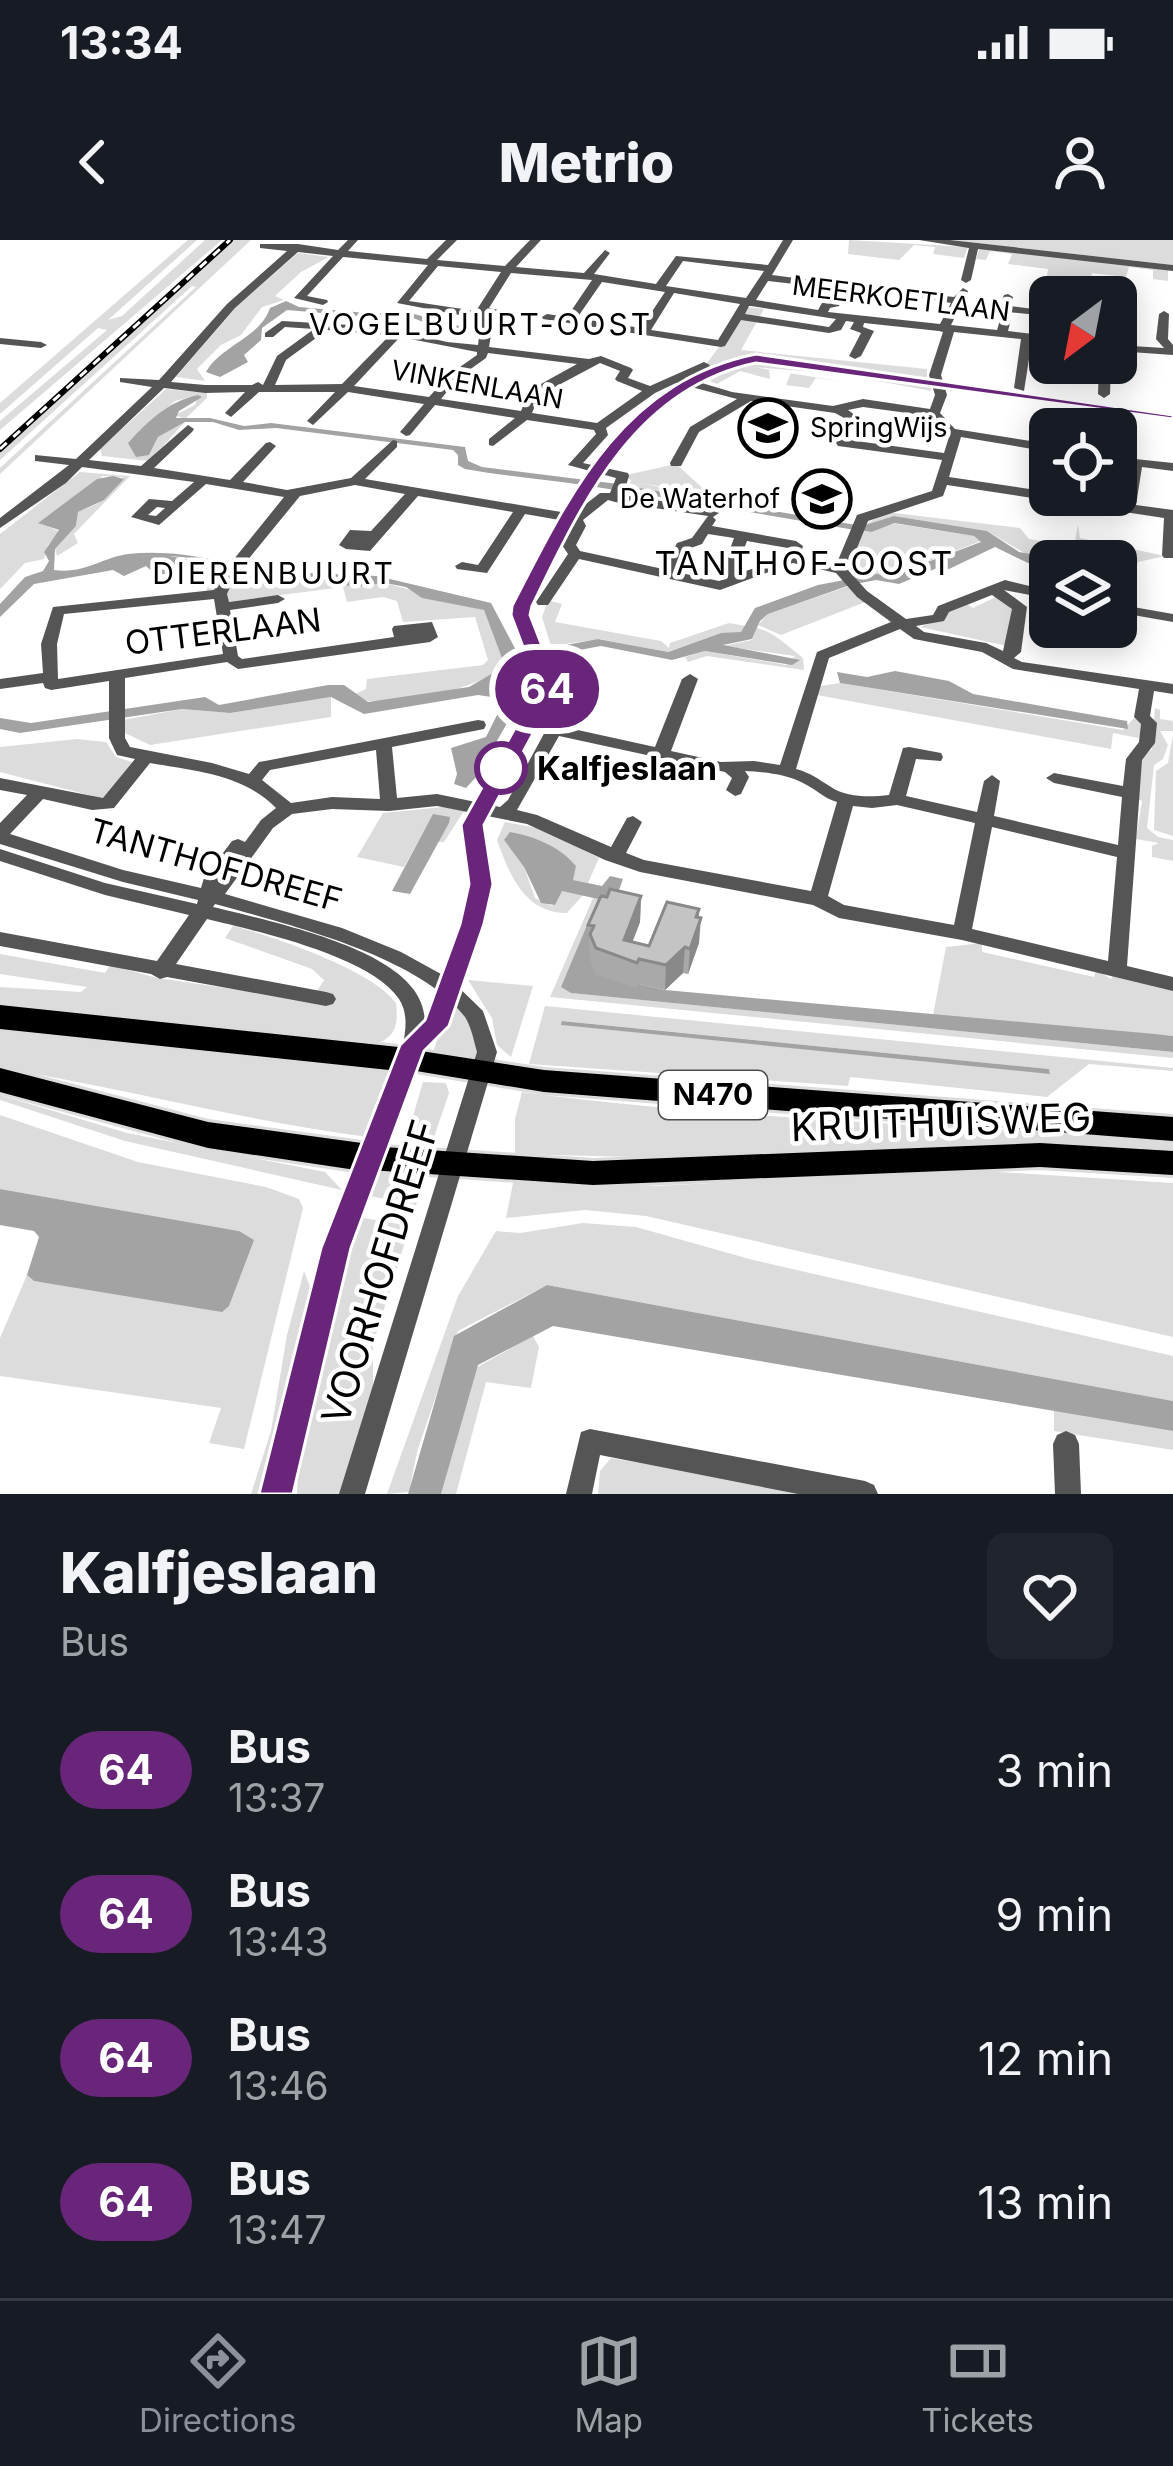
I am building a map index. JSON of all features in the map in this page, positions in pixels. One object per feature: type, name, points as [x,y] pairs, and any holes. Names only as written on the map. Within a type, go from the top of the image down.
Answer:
[{"type":"highway","name":"KRUITHUISWEG","points":[[0,1017],[407,1060]]},
{"type":"highway","name":"KRUITHUISWEG","points":[[0,1080],[208,1135],[369,1158]]},
{"type":"main road","name":"KRUITHUISWEG","points":[[407,1060],[644,1090],[1173,1129]]},
{"type":"main road","name":"KRUITHUISWEG","points":[[369,1158],[593,1173],[1040,1155],[1173,1163]]},
{"type":"street","points":[[323,302],[299,298],[353,240]]},
{"type":"street","points":[[452,240],[402,303],[510,313]]},
{"type":"street","points":[[481,313],[507,271],[534,240]]},
{"type":"street","points":[[547,317],[721,344],[788,240]]},
{"type":"street","points":[[924,240],[1173,268]]},
{"type":"street","points":[[0,524],[48,492],[148,381],[189,353],[297,245]]},
{"type":"street","name":"MEERKOETLAAN","points":[[264,246],[297,245],[593,278],[842,317],[1027,339]]},
{"type":"street","points":[[934,413],[940,395],[935,375],[974,246]]},
{"type":"street","points":[[569,320],[605,253]]},
{"type":"street","points":[[645,331],[680,258],[844,287],[835,304],[826,305],[822,313]]},
{"type":"street","points":[[906,324],[917,293],[962,291]]},
{"type":"street","points":[[1001,336],[1005,302],[1029,309]]},
{"type":"street","points":[[406,432],[484,351],[486,328],[481,313]]},
{"type":"street","points":[[1164,314],[1162,339],[1173,352]]},
{"type":"street","points":[[737,316],[829,330],[837,328],[842,317]]},
{"type":"street","points":[[855,356],[868,331],[856,329],[860,319]]},
{"type":"street","points":[[269,335],[282,324],[398,333],[484,351],[589,362]]},
{"type":"street","points":[[782,348],[791,327]]},
{"type":"street","points":[[231,412],[263,386],[281,358],[322,329]]},
{"type":"street","points":[[313,421],[398,333]]},
{"type":"street","points":[[1020,388],[1027,339]]},
{"type":"street","points":[[0,341],[41,346]]},
{"type":"street","points":[[1137,349],[1173,352]]},
{"type":"street","points":[[494,442],[534,403],[534,393],[589,362],[601,359],[627,370],[621,379],[651,390]]},
{"type":"street","name":"VINKENLAAN","points":[[148,381],[225,388],[345,388],[599,427],[651,390],[704,365]]},
{"type":"street","points":[[679,380],[748,398],[837,410],[853,418],[836,458]]},
{"type":"street","points":[[1104,384],[1104,394]]},
{"type":"street","points":[[676,463],[694,430],[748,398]]},
{"type":"street","points":[[837,410],[863,403],[934,413],[955,437],[936,495],[867,515],[857,528],[848,578]]},
{"type":"street","points":[[599,427],[602,435],[574,465],[623,476],[619,491]]},
{"type":"street","points":[[147,467],[188,429]]},
{"type":"street","points":[[1022,430],[1029,431]]},
{"type":"street","points":[[951,432],[1029,444]]},
{"type":"street","points":[[842,443],[948,457]]},
{"type":"street","points":[[355,481],[393,444]]},
{"type":"street","points":[[234,484],[270,453]]},
{"type":"street","points":[[39,458],[147,467],[167,473]]},
{"type":"street","points":[[0,513],[75,461],[294,494],[355,481],[571,518],[590,512],[599,499],[619,491],[709,512],[697,541],[682,546],[668,576]]},
{"type":"street","points":[[1137,462],[1173,467]]},
{"type":"street","points":[[176,506],[204,479]]},
{"type":"street","points":[[942,480],[1029,493]]},
{"type":"street","points":[[374,536],[415,491]]},
{"type":"street","points":[[231,657],[222,601],[232,571],[294,494]]},
{"type":"street","points":[[489,558],[522,509]]},
{"type":"street","points":[[1137,509],[1172,514],[1169,555]]},
{"type":"street","points":[[571,518],[579,526],[569,545],[575,554],[720,586],[792,559],[848,578],[919,636],[986,649],[1001,659],[1173,689]]},
{"type":"street","points":[[704,530],[796,546],[792,559]]},
{"type":"street","points":[[737,578],[729,572],[738,535]]},
{"type":"street","points":[[543,602],[575,554]]},
{"type":"street","points":[[786,773],[822,655],[939,618],[944,609],[1005,584],[1029,590]]},
{"type":"street","points":[[1139,586],[1137,609],[1173,618]]},
{"type":"street","points":[[993,589],[1020,607],[1013,652],[1001,659]]},
{"type":"street","points":[[51,681],[49,644],[58,610],[278,598]]},
{"type":"street","name":"OTTERLAAN","points":[[0,684],[117,675],[231,657],[238,664],[403,641]]},
{"type":"street","points":[[117,675],[118,745],[123,751],[253,780],[274,792],[284,806]]},
{"type":"street","points":[[661,754],[690,679]]},
{"type":"street","points":[[1118,967],[1134,759],[1147,743],[1149,723],[1142,717],[1147,688]]},
{"type":"street","points":[[505,812],[515,802],[565,709]]},
{"type":"street","points":[[253,780],[266,766],[384,747],[478,725]]},
{"type":"street","points":[[554,730],[661,754],[786,773],[814,780],[826,793],[880,804],[897,799],[1128,854]]},
{"type":"street","points":[[384,747],[388,805]]},
{"type":"street","points":[[897,799],[908,752],[935,757]]},
{"type":"street","points":[[0,784],[109,803],[146,757]]},
{"type":"street","points":[[729,766],[741,776],[735,790]]},
{"type":"street","points":[[1054,778],[1132,793]]},
{"type":"street","points":[[962,933],[992,782]]},
{"type":"street","points":[[2,833],[38,793]]},
{"type":"street","points":[[818,899],[847,797]]},
{"type":"street","points":[[160,972],[205,904],[210,883],[260,817],[284,806],[447,800],[531,819],[611,856],[729,886],[818,899],[838,910],[962,933],[1173,983]]},
{"type":"street","points":[[611,856],[620,850],[633,822]]},
{"type":"street","name":"TANTHOFDREEF","points":[[2,833],[281,932],[392,978],[412,1000],[418,1020],[407,1060]]},
{"type":"street","name":"TANTHOFDREEF","points":[[0,856],[335,932],[400,961],[447,989],[481,1021],[488,1044],[480,1072]]},
{"type":"street","points":[[0,939],[160,972],[326,998]]},
{"type":"street","name":"VOORHOFDREEF","points":[[276,1494],[322,1290],[407,1060]]},
{"type":"street","name":"VOORHOFDREEF","points":[[352,1494],[480,1072]]},
{"type":"street","points":[[579,1494],[590,1442],[866,1494]]},
{"type":"street","points":[[1066,1444],[1068,1494]]},
{"type":"shaded area","points":[[188,240],[197,240],[108,320],[122,316],[205,240],[222,240],[0,430],[0,421],[107,330],[98,328],[0,414],[0,403]]},
{"type":"shaded area","points":[[232,240],[251,240],[0,474],[0,468],[196,287],[0,460],[0,453]]},
{"type":"shaded area","points":[[849,240],[968,247],[964,258],[933,254],[935,247],[914,245],[899,260],[848,254]]},
{"type":"shaded area","points":[[950,240],[1173,240],[1173,265]]},
{"type":"shaded area","points":[[980,248],[1168,269],[1168,281],[1153,279],[1153,270],[1129,267],[1126,276],[1047,276],[1048,269],[1008,264],[1012,254],[990,251],[986,260],[976,259]]},
{"type":"shaded area","points":[[298,253],[329,257],[301,272],[275,296],[284,300],[262,307],[241,335],[221,345],[197,369],[205,381],[176,377],[237,306]]},
{"type":"shaded area","points":[[286,301],[299,307],[377,314],[399,310],[478,331],[428,324],[401,313],[378,318],[287,310],[262,328],[261,340],[244,355],[248,362],[220,377],[206,372],[258,327],[270,308]]},
{"type":"shaded area","points":[[748,307],[764,309],[741,350],[927,369],[927,378],[763,356],[737,358],[696,378],[691,375],[705,366]]},
{"type":"shaded area","points":[[764,361],[929,383],[932,391],[839,374],[753,367],[782,372],[769,370],[770,379],[740,371],[717,384],[710,381],[737,365]]},
{"type":"shaded area","points":[[791,373],[844,382],[816,378],[809,388],[786,385]]},
{"type":"shaded area","points":[[166,389],[207,393],[207,398],[185,419],[175,415],[195,405],[198,395],[175,401],[129,442],[149,455],[158,437],[185,422],[149,461],[102,456],[100,449]]},
{"type":"shaded area","points":[[202,397],[176,418],[210,418],[244,426],[271,423],[465,447],[468,461],[482,467],[618,484],[615,490],[465,469],[458,465],[453,450],[276,428],[239,430],[213,422],[185,422],[158,437],[149,455],[136,457],[128,443],[143,427],[168,407]]},
{"type":"shaded area","points":[[676,464],[708,493],[638,483],[706,495],[712,501],[628,486],[631,481],[626,475]]},
{"type":"shaded area","points":[[80,472],[130,476],[74,534],[78,543],[57,556],[55,549],[76,526],[78,512],[97,504],[123,477],[103,476],[39,522],[60,532],[48,545],[44,559],[25,563],[0,589],[0,534]]},
{"type":"shaded area","points":[[97,479],[124,479],[104,500],[78,512],[76,526],[55,549],[54,570],[75,570],[128,554],[161,553],[214,560],[169,556],[244,570],[377,576],[491,603],[518,654],[598,639],[668,652],[721,633],[741,632],[755,608],[818,585],[876,574],[890,576],[981,542],[974,536],[894,523],[872,532],[849,529],[625,491],[628,486],[862,526],[894,516],[987,531],[1029,554],[1029,563],[995,547],[949,569],[937,568],[899,584],[876,580],[850,585],[768,614],[752,639],[723,645],[800,660],[792,665],[705,651],[672,660],[601,646],[530,659],[521,667],[530,683],[466,788],[454,784],[457,774],[451,748],[486,737],[505,699],[478,695],[364,714],[331,697],[230,713],[182,709],[20,733],[0,729],[0,718],[31,723],[205,697],[219,705],[328,685],[344,685],[368,702],[469,687],[505,666],[484,610],[422,598],[406,587],[385,583],[355,587],[204,569],[156,575],[146,566],[124,576],[113,570],[34,584],[0,617],[0,604],[25,577],[43,571],[49,561],[44,552],[59,530],[38,523]]},
{"type":"shaded area","points":[[886,512],[1020,528],[1035,540],[1029,540],[1026,554],[987,531],[894,516],[863,526]]},
{"type":"shaded area","points":[[891,523],[981,541],[890,576],[855,578],[849,565],[861,531],[873,532]]},
{"type":"shaded area","points":[[1137,550],[1165,556],[1138,562]]},
{"type":"shaded area","points":[[204,569],[355,587],[385,583],[484,610],[506,663],[478,681],[438,694],[395,701],[361,700],[353,695],[366,689],[367,679],[483,665],[488,660],[475,617],[403,622],[397,601],[383,597],[347,602],[343,587],[228,602],[227,591],[207,591]]},
{"type":"shaded area","points":[[849,586],[868,601],[781,635],[758,625],[768,614]]},
{"type":"shaded area","points":[[1000,595],[1015,606],[1007,646],[920,627],[945,617],[948,611],[967,604],[973,608]]},
{"type":"shaded area","points":[[548,600],[562,604],[555,622],[661,641],[669,648],[670,643],[729,623],[745,626],[740,633],[721,633],[667,652],[600,639],[551,646],[542,617]]},
{"type":"shaded area","points":[[757,628],[803,658],[804,670],[707,656],[688,662],[685,657],[705,651],[786,665],[795,656],[723,646],[752,640]]},
{"type":"shaded area","points":[[895,671],[949,681],[973,694],[1127,721],[1128,729],[840,683],[837,672],[867,677]]},
{"type":"shaded area","points":[[840,683],[1123,730],[1134,718],[1145,723],[1144,739],[1113,733],[1111,749],[817,695],[820,686]]},
{"type":"shaded area","points":[[331,697],[331,717],[150,745],[123,732],[123,720],[182,709],[230,713]]},
{"type":"shaded area","points":[[1155,708],[1160,710],[1160,719],[1173,721],[1173,731],[1160,731],[1168,745],[1163,759],[1154,765],[1147,828],[1173,840],[1173,861],[1152,857],[1152,846],[1159,843],[1136,839],[1142,801],[1137,799],[1140,759],[1152,749],[1153,724],[1148,718],[1154,719]]},
{"type":"shaded area","points":[[1173,735],[1173,836],[1154,830],[1156,771],[1168,763]]},
{"type":"shaded area","points":[[77,739],[106,742],[116,757],[132,762],[104,799],[0,772],[0,747]]},
{"type":"shaded area","points":[[443,807],[464,811],[444,842],[437,842],[449,823],[433,815],[404,867],[357,857],[383,813]]},
{"type":"shaded area","points":[[433,814],[450,817],[449,823],[410,894],[392,891]]},
{"type":"shaded area","points":[[505,822],[542,829],[599,858],[588,883],[572,880],[576,866],[504,840],[524,867],[535,898],[552,906],[562,891],[583,895],[567,913],[540,907],[521,890],[497,840]]},
{"type":"shaded area","points":[[510,832],[562,853],[576,866],[573,880],[602,886],[610,876],[623,879],[592,964],[596,974],[665,990],[1173,1036],[1173,1052],[571,993],[561,987],[598,899],[562,891],[555,905],[541,903],[504,840]]},
{"type":"shaded area","points":[[593,898],[598,899],[562,986],[571,993],[1173,1052],[1173,1058],[550,997]]},
{"type":"shaded area","points":[[233,926],[296,946],[366,978],[396,1003],[393,1032],[368,1045],[90,1013],[0,1008],[0,987],[81,992],[87,987],[0,974],[0,954],[105,973],[110,965],[157,978],[327,1003],[317,991],[324,980],[312,969],[225,938]]},
{"type":"shaded area","points":[[982,943],[982,952],[1094,977],[1096,970],[1111,979],[1113,974],[1173,987],[1173,1036],[933,1015],[946,947]]},
{"type":"shaded area","points":[[468,980],[533,986],[511,1057],[497,1045],[492,1018]]},
{"type":"shaded area","points":[[450,998],[474,1033],[477,1059],[433,1053]]},
{"type":"shaded area","points":[[545,1006],[1173,1071],[1089,1064],[1047,1097],[850,1077],[848,1086],[529,1064]],"holes":[[[563,1021],[1049,1069],[1050,1073],[562,1025]]]},
{"type":"shaded area","points":[[562,1021],[1049,1069],[1050,1074],[561,1025]]},
{"type":"shaded area","points":[[0,1024],[392,1070],[368,1137],[0,1068]]},
{"type":"shaded area","points":[[423,1082],[446,1083],[449,1093],[432,1143],[406,1140]]},
{"type":"shaded area","points":[[522,1092],[684,1110],[1173,1143],[1173,1156],[923,1154],[889,1149],[792,1161],[515,1154],[515,1119]]},
{"type":"shaded area","points":[[0,1095],[127,1133],[325,1172],[342,1190],[125,1141],[0,1100]]},
{"type":"shaded area","points":[[0,1115],[138,1162],[266,1187],[299,1199],[303,1208],[244,1449],[209,1443],[221,1408],[0,1376],[0,1338],[27,1275],[34,1281],[96,1290],[239,1231],[0,1189]]},
{"type":"shaded area","points":[[375,1170],[426,1174],[416,1205],[365,1195]]},
{"type":"shaded area","points":[[968,1170],[1173,1183],[1173,1337],[646,1216],[585,1210],[506,1218],[514,1178],[654,1186]]},
{"type":"shaded area","points":[[0,1189],[239,1231],[254,1240],[229,1306],[222,1312],[34,1281],[27,1275],[39,1237],[34,1231],[0,1225]]},
{"type":"shaded area","points":[[358,1217],[410,1226],[373,1344],[373,1405],[340,1494],[297,1494],[298,1457],[334,1289]]},
{"type":"shaded area","points":[[583,1223],[636,1227],[753,1260],[1173,1356],[1173,1401],[547,1285],[458,1331],[417,1452],[409,1492],[387,1494],[458,1296],[496,1231],[520,1233]]},
{"type":"shaded area","points":[[304,1271],[312,1292],[264,1494],[251,1494],[271,1431],[287,1335]]},
{"type":"shaded area","points":[[547,1285],[1173,1401],[1173,1431],[553,1326],[478,1365],[441,1494],[408,1494],[454,1336]]},
{"type":"shaded area","points":[[533,1336],[539,1347],[531,1388],[486,1382],[456,1494],[441,1494],[474,1369]]},
{"type":"shaded area","points":[[1054,1409],[1173,1431],[1173,1450],[1054,1431]]},
{"type":"shaded area","points":[[611,1458],[822,1494],[598,1494],[600,1471]]},
{"type":"building","points":[[610,889],[641,896],[624,940],[649,946],[667,902],[699,909],[696,917],[701,918],[690,949],[685,947],[666,965],[639,959],[637,963],[596,948],[590,934],[594,926],[588,925],[601,896],[607,897]]},
{"type":"railway","points":[[0,449],[230,240]]},
{"type":"bus line","name":"64","points":[[276,1494],[322,1290],[336,1248],[413,1045],[436,1026],[472,924],[481,884],[473,825],[548,687],[520,615],[522,606],[566,516],[619,436],[656,403],[740,360],[756,358],[1173,415]]},
{"type":"place","name":"SpringWijs","points":[[768,428]]},
{"type":"place","name":"De Waterhof","points":[[822,499]]},
{"type":"place","name":"Kalfjeslaan","points":[[501,768]]},
{"type":"district","name":"VOGELBUURT-OOST","points":[[481,325]]},
{"type":"district","name":"TANTHOF-OOST","points":[[805,563]]},
{"type":"district","name":"DIERENBUURT","points":[[274,574]]}]
